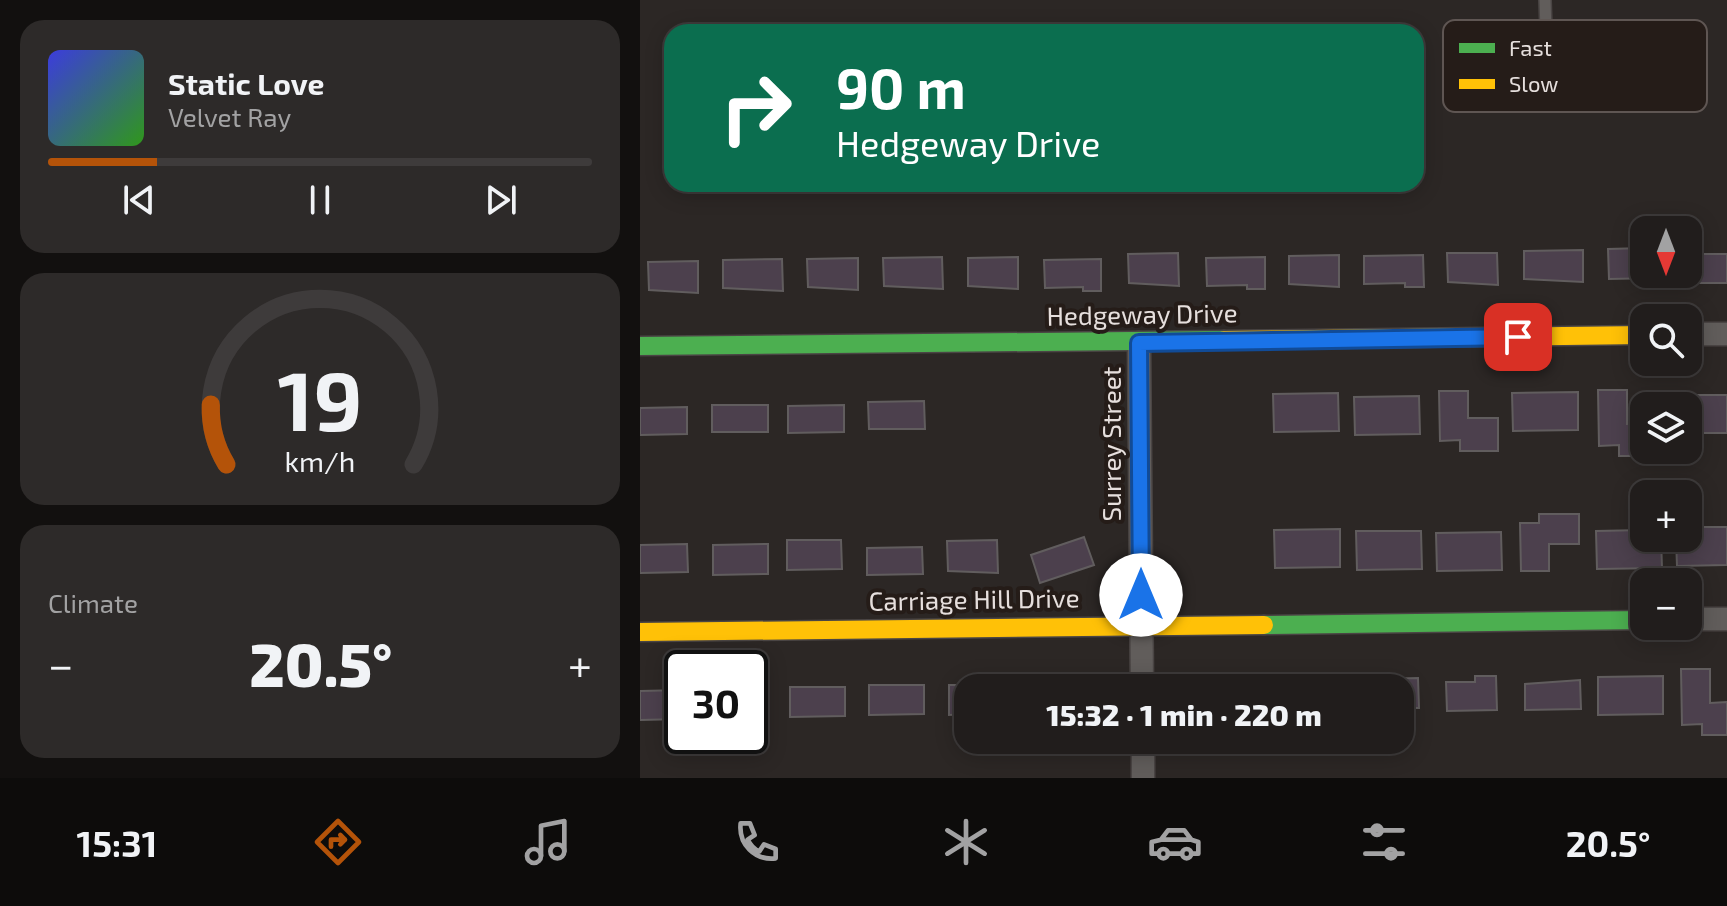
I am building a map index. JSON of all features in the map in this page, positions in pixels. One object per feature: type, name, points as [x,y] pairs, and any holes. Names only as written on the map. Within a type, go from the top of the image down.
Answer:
[{"type":"street","points":[[1702,334],[1727,334]]},
{"type":"street","name":"Hedgeway Drive","points":[[640,346],[1139,343],[1630,335]]},
{"type":"street","name":"Surrey Street","points":[[1139,343],[1142,674]]},
{"type":"street","points":[[1702,619],[1727,619]]},
{"type":"street","name":"Carriage Hill Drive","points":[[640,632],[1630,620]]},
{"type":"street","points":[[1143,754],[1143,778]]},
{"type":"lane","points":[[1545,0],[1546,20]]},
{"type":"building","points":[[1630,248],[1630,279],[1609,279],[1608,249]]},
{"type":"building","points":[[1583,250],[1583,282],[1524,279],[1524,251]]},
{"type":"building","points":[[1178,253],[1179,286],[1129,283],[1128,254]]},
{"type":"building","points":[[1447,253],[1497,253],[1498,285],[1448,282]]},
{"type":"building","points":[[1702,254],[1727,254],[1727,283],[1702,283]]},
{"type":"building","points":[[1339,255],[1339,287],[1289,284],[1289,256]]},
{"type":"building","points":[[1423,255],[1424,287],[1405,287],[1405,283],[1364,284],[1364,256]]},
{"type":"building","points":[[942,257],[943,289],[884,286],[883,258]]},
{"type":"building","points":[[1018,257],[1018,289],[968,286],[968,258]]},
{"type":"building","points":[[1265,257],[1265,289],[1247,289],[1247,285],[1207,286],[1206,258]]},
{"type":"building","points":[[858,258],[858,290],[808,287],[807,259]]},
{"type":"building","points":[[782,259],[783,291],[723,288],[723,260]]},
{"type":"building","points":[[1101,259],[1101,291],[1083,291],[1083,287],[1045,288],[1044,260]]},
{"type":"building","points":[[698,261],[698,293],[649,290],[648,262]]},
{"type":"building","points":[[1598,390],[1627,390],[1630,456],[1619,456],[1619,445],[1599,446]]},
{"type":"building","points":[[1439,391],[1468,391],[1468,418],[1498,418],[1498,451],[1460,451],[1460,440],[1440,441]]},
{"type":"building","points":[[1578,392],[1578,430],[1513,431],[1512,393]]},
{"type":"building","points":[[1338,393],[1339,431],[1274,432],[1273,394]]},
{"type":"building","points":[[1702,395],[1727,395],[1727,433],[1702,433]]},
{"type":"building","points":[[1419,396],[1420,434],[1355,435],[1354,397]]},
{"type":"building","points":[[924,401],[925,429],[869,429],[868,402]]},
{"type":"building","points":[[712,405],[768,405],[768,432],[712,432]]},
{"type":"building","points":[[844,405],[844,432],[788,433],[788,406]]},
{"type":"building","points":[[687,407],[687,434],[640,435],[640,408]]},
{"type":"building","points":[[1539,514],[1579,514],[1579,544],[1549,544],[1549,571],[1521,571],[1520,523],[1539,523]]},
{"type":"building","points":[[1702,527],[1727,527],[1727,565],[1677,566],[1676,552],[1702,552]]},
{"type":"building","points":[[1340,529],[1340,567],[1275,568],[1274,530]]},
{"type":"building","points":[[1630,530],[1630,552],[1661,552],[1662,568],[1597,569],[1596,531]]},
{"type":"building","points":[[1356,531],[1421,531],[1422,569],[1357,570]]},
{"type":"building","points":[[1501,532],[1502,570],[1437,571],[1436,533]]},
{"type":"building","points":[[1084,537],[1094,565],[1040,583],[1031,555]]},
{"type":"building","points":[[787,540],[841,540],[842,569],[787,570]]},
{"type":"building","points":[[997,540],[998,573],[948,571],[947,541]]},
{"type":"building","points":[[687,544],[688,572],[640,573],[640,545]]},
{"type":"building","points":[[768,544],[768,574],[713,575],[713,545]]},
{"type":"building","points":[[922,547],[923,574],[867,575],[867,548]]},
{"type":"building","points":[[1681,669],[1710,669],[1710,703],[1727,702],[1727,735],[1702,735],[1702,724],[1682,725]]},
{"type":"building","points":[[1475,676],[1496,676],[1497,710],[1447,711],[1446,682],[1475,682]]},
{"type":"building","points":[[1663,676],[1663,714],[1598,715],[1598,677]]},
{"type":"building","points":[[1414,678],[1418,678],[1419,708],[1414,708]]},
{"type":"building","points":[[1580,680],[1581,709],[1525,710],[1525,684]]},
{"type":"building","points":[[869,685],[924,685],[924,714],[869,715]]},
{"type":"building","points":[[949,685],[954,685],[954,715],[949,715]]},
{"type":"building","points":[[790,687],[845,687],[845,716],[790,717]]},
{"type":"building","points":[[664,690],[664,719],[640,720],[640,691]]},
{"type":"traffic: fast","points":[[640,346],[1224,340]]},
{"type":"traffic: fast","points":[[1264,625],[1630,620]]},
{"type":"traffic: slow","points":[[1224,340],[1630,335]]},
{"type":"traffic: slow","points":[[640,632],[1264,625]]},
{"type":"route","points":[[1141,595],[1139,343],[1518,337]]}]
